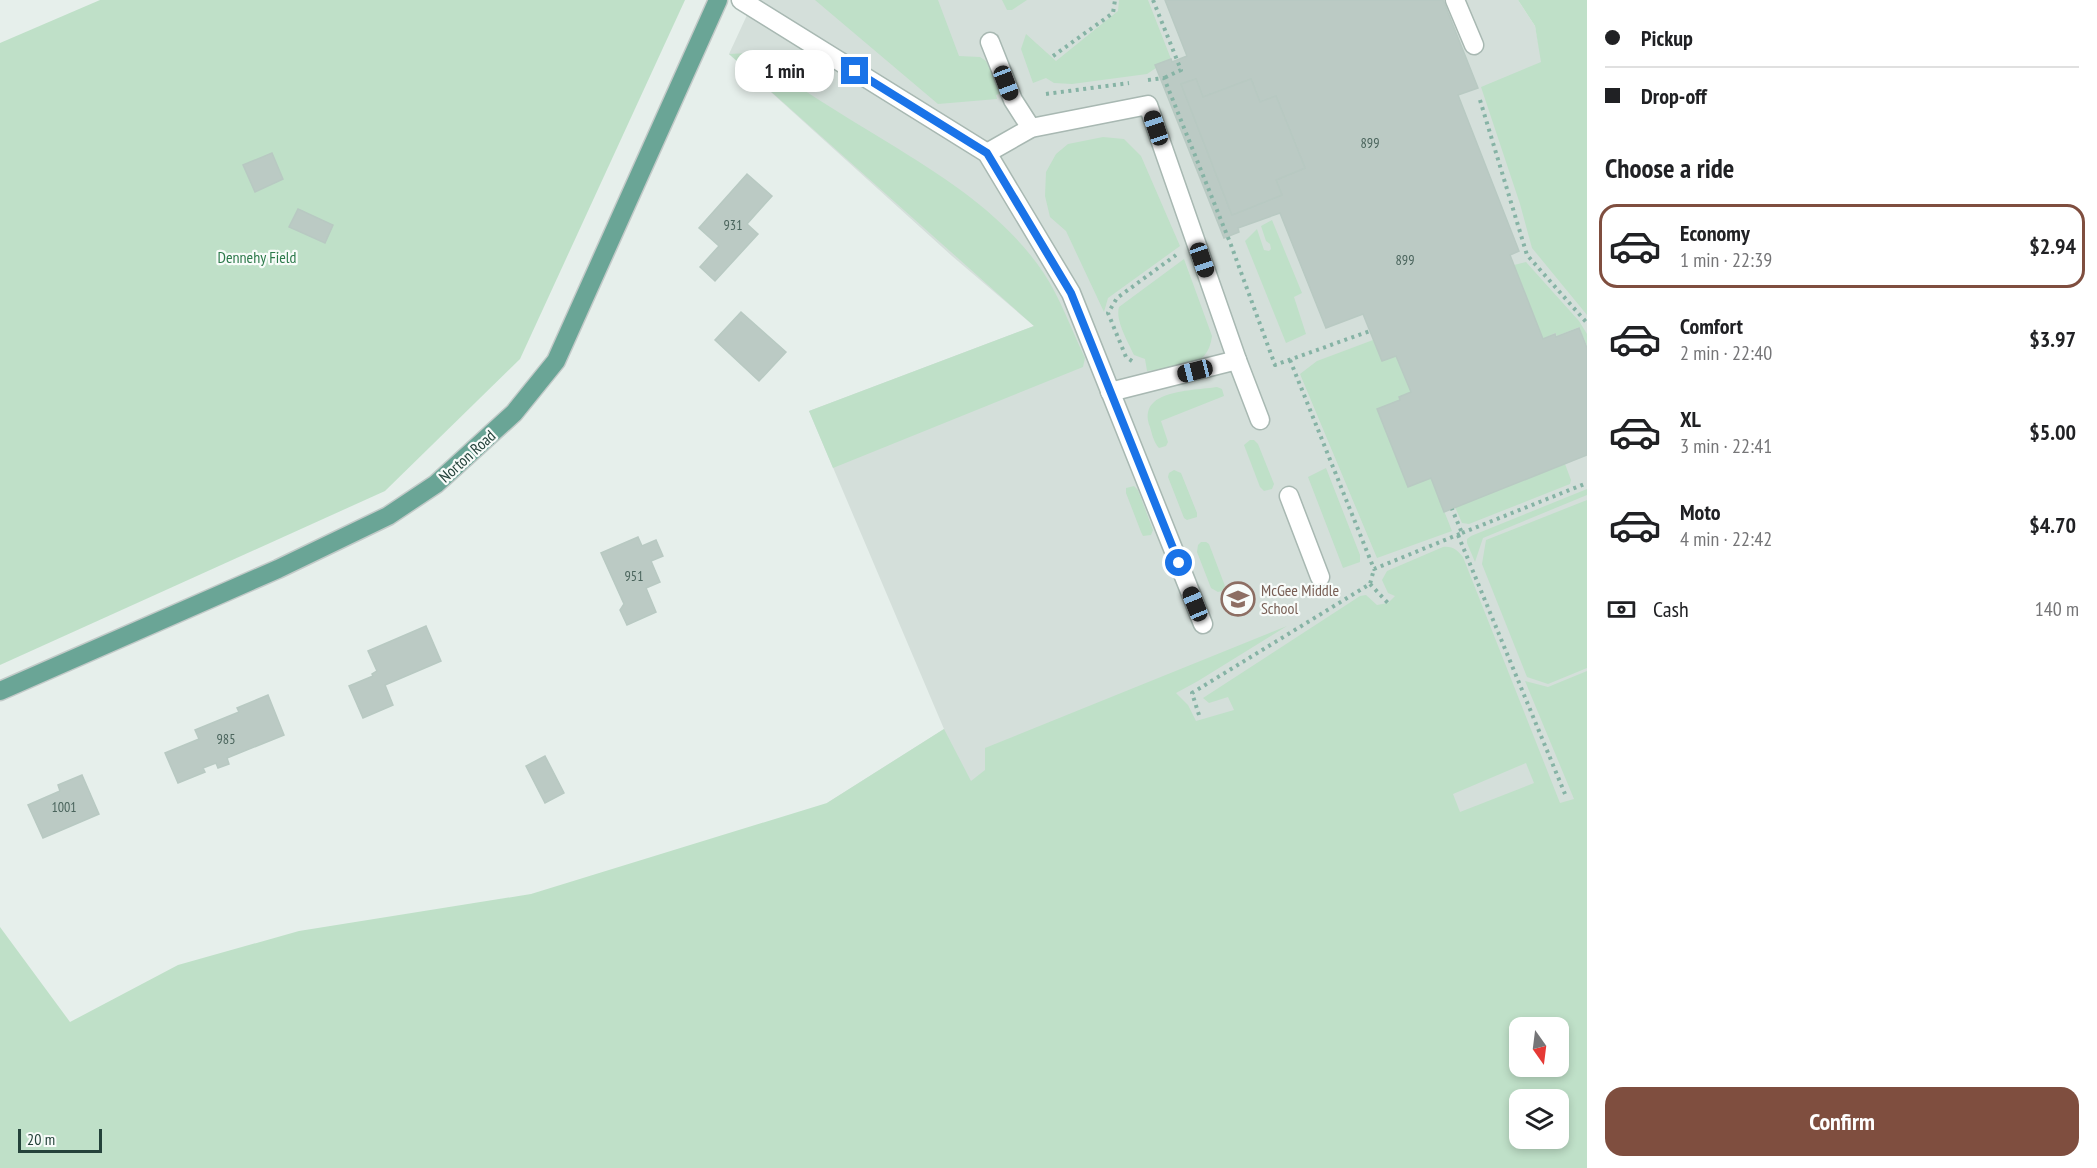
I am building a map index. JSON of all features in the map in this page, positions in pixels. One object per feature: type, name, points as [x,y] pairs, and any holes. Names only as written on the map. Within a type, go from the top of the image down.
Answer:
[{"type":"main road","name":"Norton Road","points":[[0,692],[278,569],[388,516],[436,484],[514,413],[556,361],[718,0]]},
{"type":"lane","points":[[741,0],[987,153],[1071,293],[1203,624]]},
{"type":"lane","points":[[1455,0],[1474,45]]},
{"type":"lane","points":[[990,42],[1013,100],[1031,128]]},
{"type":"lane","points":[[987,153],[1031,128],[1148,105],[1260,420]]},
{"type":"lane","points":[[1110,392],[1237,360]]},
{"type":"lane","points":[[1289,496],[1320,577]]},
{"type":"path","points":[[1053,56],[1113,13],[1115,0]]},
{"type":"path","points":[[1046,94],[1164,78],[1181,70],[1153,0]]},
{"type":"path","points":[[1164,78],[1232,245],[1275,366],[1370,331]]},
{"type":"path","points":[[1480,100],[1527,255],[1587,322]]},
{"type":"path","points":[[1135,363],[1126,357],[1108,313],[1117,298],[1195,240]]},
{"type":"path","points":[[1199,715],[1192,693],[1370,584],[1374,569],[1290,360]]},
{"type":"path","points":[[1374,569],[1587,483]]},
{"type":"path","points":[[1452,509],[1565,794]]},
{"type":"path","points":[[1370,584],[1388,603]]},
{"type":"shaded area","name":"McGee Middle School","points":[[754,0],[1518,0],[1535,26],[1542,62],[1587,228],[1587,1029],[1574,1168],[1002,1168],[827,803],[944,729],[809,411],[1034,326],[952,256],[729,54]]},
{"type":"green space","name":"Dennehy Field","points":[[100,0],[685,0],[520,359],[385,491],[0,665],[0,43]]},
{"type":"green space","points":[[815,0],[938,0],[959,56],[980,57],[986,61],[1002,93],[996,95],[997,99],[938,104]]},
{"type":"green space","points":[[1002,0],[1027,0],[1012,10],[1007,10]]},
{"type":"green space","points":[[1119,0],[1148,0],[1171,59],[1155,65],[1156,68],[1147,74],[1072,84],[1054,83],[1046,78],[1033,83],[1021,49],[1026,34],[1056,61],[1118,11]]},
{"type":"green space","points":[[1518,0],[1587,0],[1587,315],[1532,248],[1520,204],[1481,87],[1541,62],[1535,26]]},
{"type":"green space","points":[[749,53],[969,196],[1009,231],[1043,272],[1055,292],[1085,358],[1083,367],[833,468],[809,411],[1034,326],[729,54]]},
{"type":"green space","points":[[1103,137],[1124,139],[1141,156],[1180,246],[1108,298],[1104,312],[1066,231],[1050,217],[1045,196],[1046,172],[1056,154],[1068,144]]},
{"type":"green space","points":[[1272,220],[1302,293],[1294,297],[1306,334],[1286,343],[1245,241],[1257,229],[1264,250],[1269,251],[1270,244],[1266,241],[1261,226]]},
{"type":"green space","points":[[1184,259],[1212,336],[1209,347],[1204,356],[1188,365],[1147,371],[1145,359],[1134,355],[1126,338],[1120,324],[1119,307]]},
{"type":"green space","points":[[1526,262],[1579,321],[1587,334],[1587,346],[1579,327],[1557,336],[1555,333],[1543,339],[1514,265]]},
{"type":"green space","points":[[1373,340],[1382,361],[1396,356],[1411,392],[1399,397],[1400,400],[1378,409],[1408,487],[1431,478],[1452,531],[1377,558],[1300,374],[1317,361]]},
{"type":"green space","points":[[1217,387],[1222,389],[1224,396],[1161,421],[1168,442],[1166,446],[1159,448],[1154,441],[1150,427],[1148,415],[1151,405],[1169,394]]},
{"type":"green space","points":[[1250,440],[1258,444],[1274,484],[1272,489],[1264,491],[1260,487],[1244,445]]},
{"type":"green space","points":[[1565,464],[1571,480],[1570,484],[1469,524],[1462,523],[1455,507]]},
{"type":"green space","points":[[1326,468],[1360,555],[1360,562],[1343,568],[1308,477]]},
{"type":"green space","points":[[1174,470],[1181,473],[1197,517],[1187,520],[1184,518],[1168,477],[1169,473]]},
{"type":"green space","points":[[1134,486],[1138,490],[1153,530],[1151,535],[1143,536],[1126,493],[1126,488]]},
{"type":"green space","points":[[1587,489],[1587,495],[1483,538],[1475,562],[1467,543],[1467,539],[1471,536]]},
{"type":"green space","points":[[1587,500],[1587,668],[1548,684],[1527,677],[1482,564],[1486,540]]},
{"type":"green space","points":[[1201,542],[1209,544],[1225,586],[1222,591],[1218,592],[1211,588],[1197,552]]},
{"type":"green space","points":[[1443,547],[1454,549],[1463,557],[1560,803],[1574,799],[1525,681],[1548,687],[1587,671],[1587,1168],[0,1168],[0,927],[70,1022],[178,965],[299,931],[531,894],[827,803],[944,729],[971,781],[985,770],[985,748],[1287,626],[1176,693],[1188,705],[1196,721],[1234,710],[1228,697],[1209,703],[1203,698],[1360,596],[1366,595],[1377,605],[1388,603],[1395,596],[1388,593],[1382,580],[1387,571]],"holes":[[[1526,763],[1534,783],[1460,812],[1453,794]]]},
{"type":"building","points":[[1165,0],[1443,0],[1478,88],[1458,95],[1519,251],[1510,255],[1543,339],[1555,334],[1556,337],[1579,328],[1587,348],[1587,455],[1444,512],[1431,478],[1408,487],[1377,409],[1400,400],[1399,397],[1411,392],[1396,356],[1382,361],[1363,314],[1326,328],[1280,213],[1238,228],[1239,232],[1224,238],[1155,65],[1187,56]],"holes":[[[1196,79],[1203,97],[1251,79],[1260,102],[1276,96],[1305,168],[1276,180],[1282,195],[1232,215],[1181,84]]]},
{"type":"building","points":[[1196,79],[1203,97],[1251,79],[1260,102],[1276,96],[1305,168],[1276,180],[1282,195],[1232,215],[1181,84]]},
{"type":"building","points":[[272,153],[283,179],[255,192],[243,165]]},
{"type":"building","points":[[747,174],[772,196],[747,224],[758,234],[715,281],[700,267],[719,246],[699,228]]},
{"type":"building","points":[[298,209],[333,225],[325,243],[289,227]]},
{"type":"building","points":[[741,312],[786,352],[759,381],[715,340]]},
{"type":"building","points":[[638,537],[642,546],[656,540],[663,556],[651,561],[660,582],[646,588],[656,612],[627,625],[620,610],[624,604],[601,553]]},
{"type":"building","points":[[426,626],[441,661],[385,685],[393,705],[363,718],[349,686],[373,676],[372,674],[377,671],[368,651]]},
{"type":"building","points":[[268,695],[284,735],[227,758],[229,764],[218,768],[216,763],[203,768],[205,772],[178,783],[165,753],[199,739],[195,730],[239,712],[237,708]]},
{"type":"building","points":[[545,756],[564,793],[545,803],[526,766]]},
{"type":"building","points":[[82,775],[99,814],[43,838],[28,805],[60,791],[58,785]]},
{"type":"place","name":"McGee Middle School","points":[[1238,599]]},
{"type":"route","points":[[855,71],[987,153],[1071,293],[1179,563]]}]
